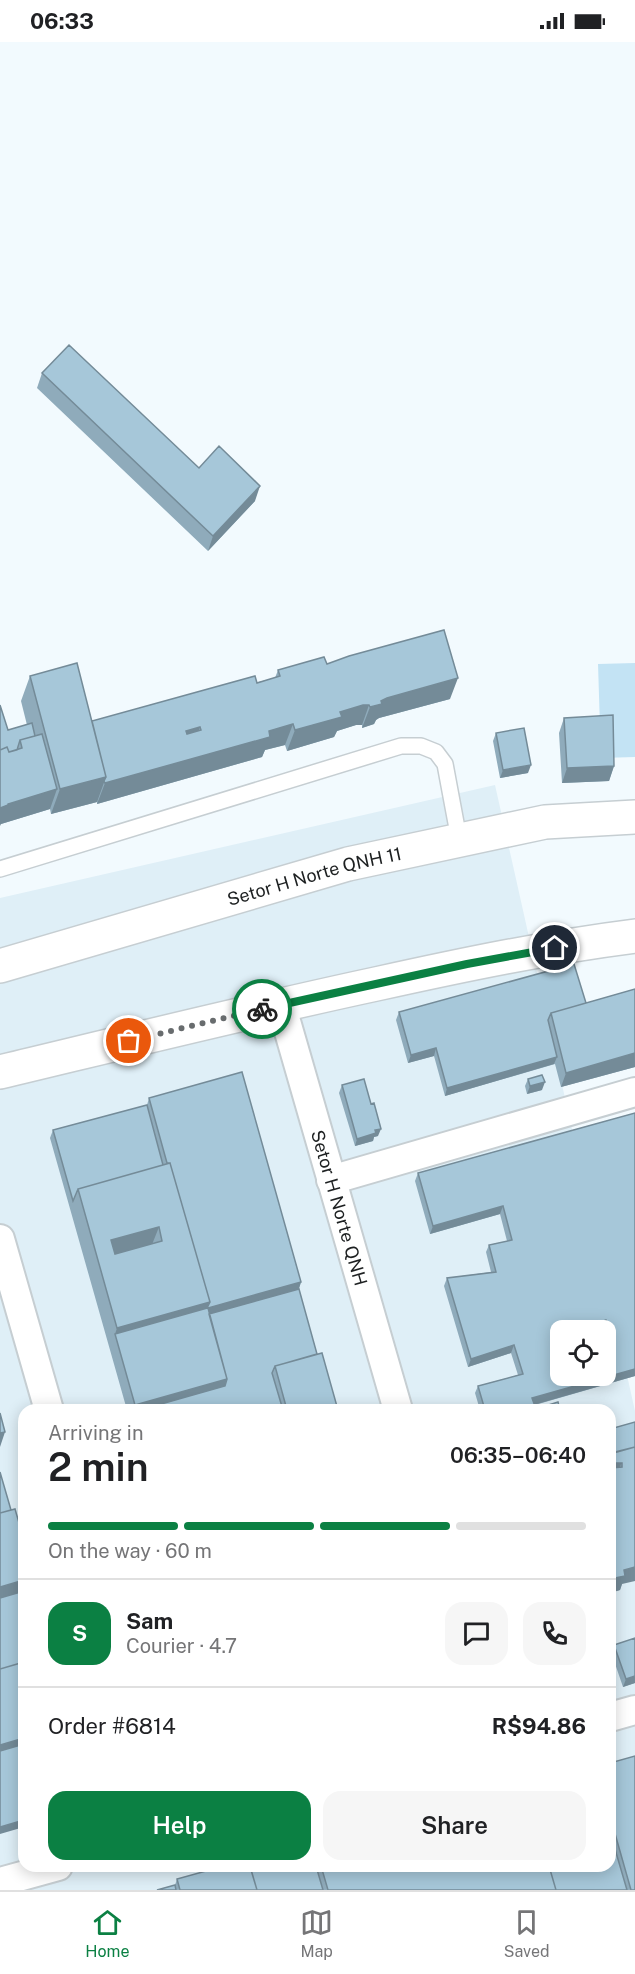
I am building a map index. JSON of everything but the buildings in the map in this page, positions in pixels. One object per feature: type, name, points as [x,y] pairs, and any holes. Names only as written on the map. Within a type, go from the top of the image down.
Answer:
[{"type":"street","name":"Setor H Norte QNH 11","points":[[0,966],[348,864],[545,822],[635,817]]},
{"type":"street","points":[[0,1072],[280,1004],[467,964],[635,936]]},
{"type":"street","name":"Setor H Norte QNH","points":[[280,1004],[396,1404]]},
{"type":"street","points":[[331,1180],[635,1092]]},
{"type":"street","points":[[0,1239],[47,1404]]},
{"type":"street","points":[[616,1716],[635,1710]]},
{"type":"street","points":[[0,1882],[36,1872]]},
{"type":"lane","points":[[0,869],[401,746],[421,746],[436,752],[445,764],[459,839]]},
{"type":"shaded area","points":[[635,663],[635,757],[601,758],[598,664]]},
{"type":"shaded area","points":[[495,785],[615,1320],[550,1320],[550,1386],[616,1386],[616,1326],[635,1411],[635,1890],[0,1890],[0,898]]},
{"type":"way so far","points":[[129,1041],[262,1009]]},
{"type":"route","points":[[262,1009],[467,964],[555,948]]}]
